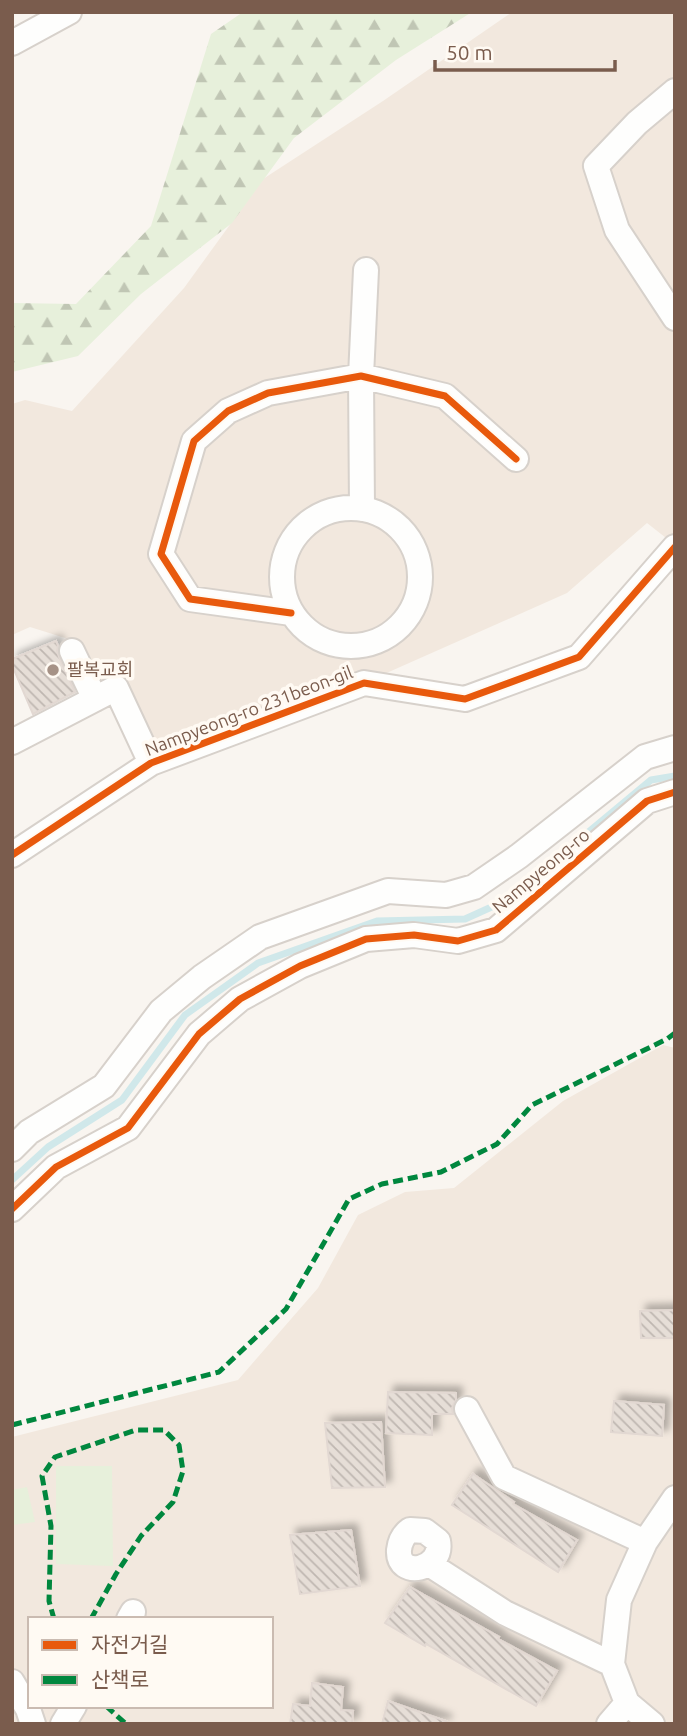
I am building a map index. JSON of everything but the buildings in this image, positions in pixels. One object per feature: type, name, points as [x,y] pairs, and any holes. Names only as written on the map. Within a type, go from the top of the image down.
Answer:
[{"type":"street","points":[[12,43],[69,12]]},
{"type":"street","points":[[675,91],[637,123],[596,166],[617,230],[675,318]]},
{"type":"street","points":[[362,509],[361,376],[366,270]]},
{"type":"street","points":[[291,613],[190,599],[161,554],[194,441],[228,411],[268,393],[361,376],[445,396],[516,459]]},
{"type":"street","points":[[339,509],[362,509],[384,516],[402,531],[415,550],[420,573],[418,596],[408,617],[392,633],[371,643],[348,647],[326,642],[306,631],[291,613],[283,593],[281,570],[288,549],[300,530],[318,516],[339,509]]},
{"type":"street","name":"Nampyeong-ro 231beon-gil","points":[[12,855],[151,763],[363,683],[465,699],[579,657],[675,547]]},
{"type":"street","points":[[345,690],[348,647]]},
{"type":"street","points":[[72,651],[95,699]]},
{"type":"street","points":[[12,742],[116,688],[151,763]]},
{"type":"street","name":"Nampyeong-ro","points":[[12,1149],[29,1132],[104,1087],[162,1011],[202,977],[260,937],[388,891],[446,895],[474,887],[519,856],[645,757],[675,748]]},
{"type":"street","name":"Nampyeong-ro","points":[[12,1209],[56,1167],[128,1128],[199,1034],[240,999],[300,966],[366,939],[414,934],[458,941],[496,930],[648,801],[675,792]]},
{"type":"street","points":[[467,1409],[504,1477],[645,1542]]},
{"type":"street","points":[[652,1724],[627,1703],[612,1664],[619,1600],[645,1542],[675,1498]]},
{"type":"street","points":[[429,1564],[505,1613],[612,1664]]},
{"type":"street","points":[[12,1682],[28,1709],[33,1724]]},
{"type":"street","points":[[609,1724],[627,1703]]},
{"type":"street","points":[[63,1724],[73,1708]]},
{"type":"shaded area","points":[[512,12],[675,12],[675,545],[647,523],[567,593],[364,683],[161,759],[109,698],[78,642],[30,627],[12,635],[12,404],[25,400],[72,411],[184,288],[263,179]]},
{"type":"shaded area","points":[[663,1045],[675,1048],[675,1724],[12,1724],[12,1437],[238,1380],[318,1288],[358,1215],[405,1192],[454,1188],[563,1101]]},
{"type":"green space","points":[[243,12],[472,12],[396,60],[294,138],[232,223],[141,294],[78,356],[12,372],[12,303],[76,304],[151,226],[211,34]]},
{"type":"green space","points":[[56,1466],[112,1466],[113,1566],[56,1564]]},
{"type":"green space","points":[[27,1487],[35,1522],[12,1525],[12,1490]]},
{"type":"waterway","points":[[12,1180],[48,1147],[122,1100],[185,1015],[258,963],[377,921],[465,919],[507,900],[651,780],[675,776]]},
{"type":"marked path","points":[[12,1425],[219,1372],[286,1309],[349,1199],[382,1184],[441,1172],[497,1144],[532,1105],[675,1033]]},
{"type":"marked path","points":[[53,1617],[49,1601],[51,1526],[42,1476],[55,1457],[136,1430],[164,1430],[179,1445],[183,1471],[173,1502],[141,1536],[92,1617]]},
{"type":"marked path","points":[[108,1708],[126,1724]]},
{"type":"cycle path","points":[[291,613],[190,599],[161,554],[194,441],[228,411],[268,393],[361,376],[445,396],[516,459]]},
{"type":"cycle path","points":[[12,855],[151,763],[364,683],[465,699],[579,657],[675,547]]},
{"type":"cycle path","points":[[12,1209],[56,1167],[128,1128],[199,1034],[240,999],[300,966],[366,939],[414,935],[458,941],[496,930],[647,801],[675,792]]},
{"type":"place","name":"팔복교회","points":[[53,670]]}]
